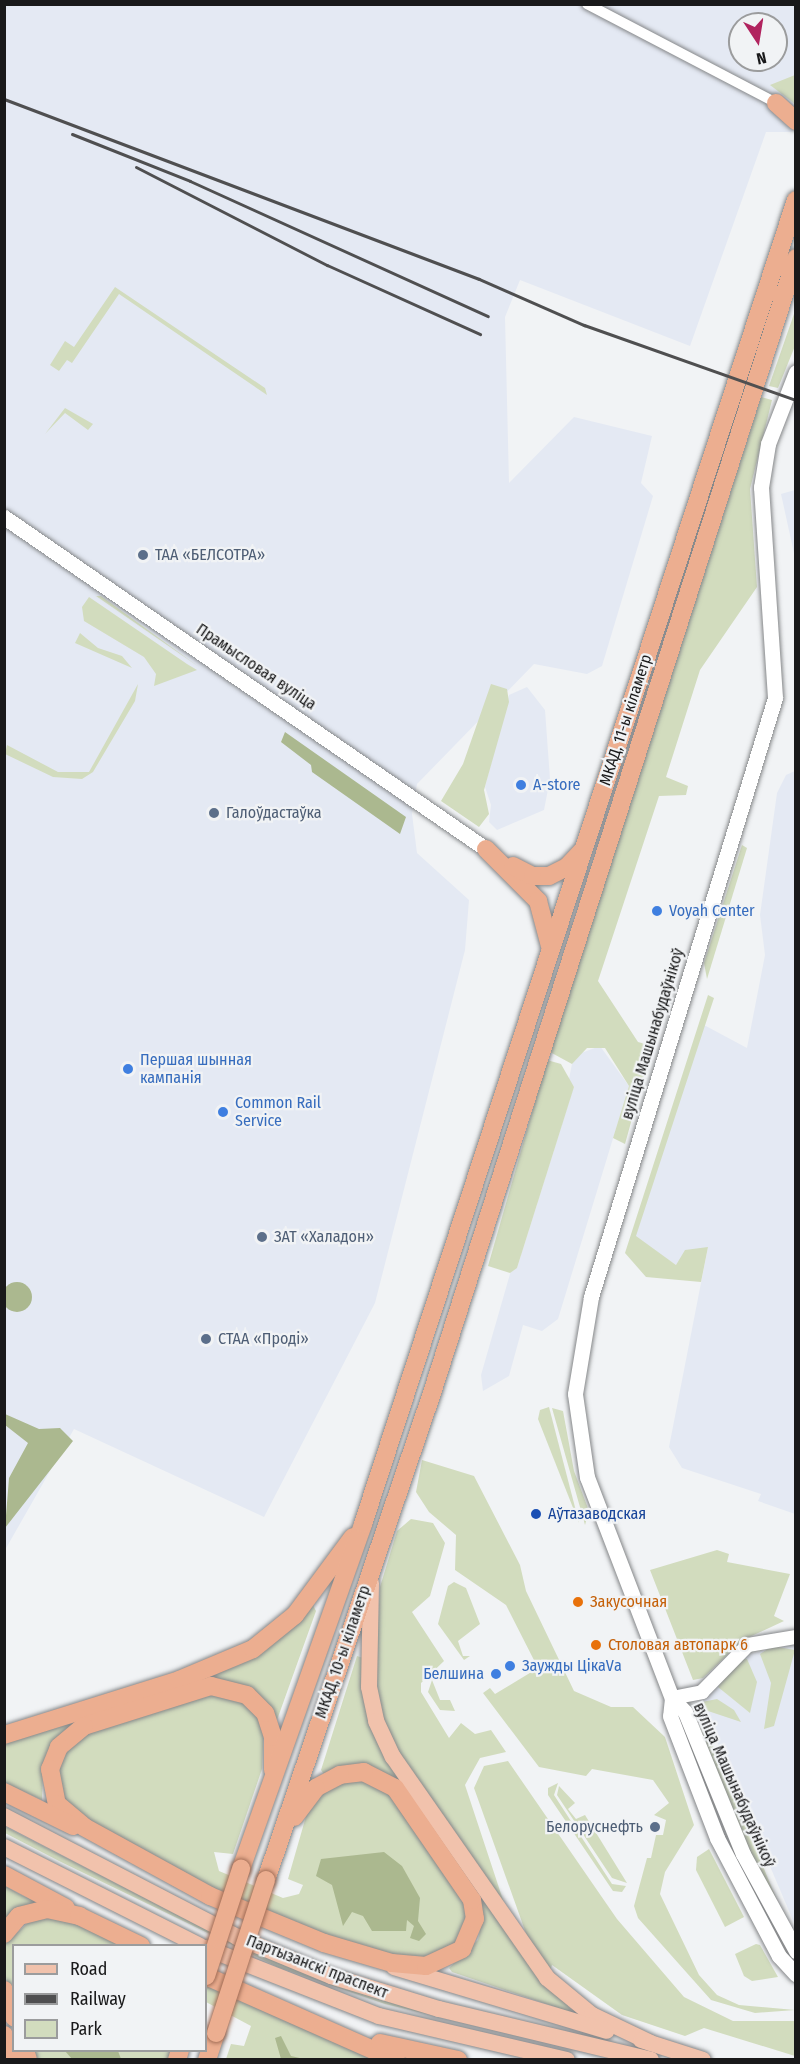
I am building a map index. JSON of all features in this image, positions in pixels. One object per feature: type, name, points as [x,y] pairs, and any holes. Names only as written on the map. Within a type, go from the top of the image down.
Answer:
[{"type":"highway","points":[[776,103],[795,108]]},
{"type":"highway","points":[[776,103],[795,121]]},
{"type":"highway","name":"МКАД, 11-ы кіламетр","points":[[457,1239],[795,200]]},
{"type":"highway","name":"МКАД, 11-ы кіламетр","points":[[476,1244],[795,258]]},
{"type":"highway","points":[[486,849],[522,872],[543,876],[567,867],[586,845]]},
{"type":"highway","points":[[486,849],[538,901],[550,930],[550,957]]},
{"type":"highway","name":"МКАД, 10-ы кіламетр","points":[[207,1973],[241,1869],[271,1790],[363,1524],[457,1239]]},
{"type":"highway","name":"МКАД, 10-ы кіламетр","points":[[207,2060],[372,1566],[476,1244]]},
{"type":"highway","points":[[4,1735],[179,1680],[253,1649],[295,1616],[363,1524]]},
{"type":"highway","points":[[107,1842],[64,1810],[50,1785],[50,1769],[59,1747],[93,1721],[198,1688],[233,1689],[258,1704],[270,1724],[271,1790]]},
{"type":"highway","points":[[4,1792],[210,1896],[357,1955],[415,1967],[442,1961],[462,1948],[476,1910],[454,1868],[395,1788],[364,1772],[340,1775],[316,1788],[278,1845]]},
{"type":"highway","points":[[4,1875],[134,1942]]},
{"type":"highway","points":[[4,1934],[19,1916],[47,1909],[79,1916],[134,1942]]},
{"type":"highway","points":[[207,1976],[349,2035],[396,2060]]},
{"type":"highway","points":[[4,1990],[12,2012]]},
{"type":"highway","points":[[4,2035],[14,2060]]},
{"type":"highway","points":[[349,2035],[458,2060]]},
{"type":"main road","name":"вуліца Машынабудаўнікоў","points":[[795,372],[768,444],[761,487],[775,698],[594,1285],[575,1372],[587,1477],[672,1698],[685,1712],[743,1854],[795,1951]]},
{"type":"main road","name":"Прамысловая вуліца","points":[[4,518],[486,849]]},
{"type":"main road","points":[[372,1566],[369,1687],[387,1746],[547,1978],[592,2015],[651,2051]]},
{"type":"main road","name":"вуліца Машынабудаўнікоў","points":[[672,1698],[670,1716],[717,1838],[779,1956],[795,1974]]},
{"type":"main road","name":"Партызанскі праспект","points":[[4,1816],[237,1937],[331,1976],[439,2009],[651,2051]]},
{"type":"main road","points":[[4,1847],[196,1944]]},
{"type":"main road","name":"Партызанскі праспект","points":[[207,1948],[369,2013],[567,2060]]},
{"type":"main road","points":[[357,1955],[651,2051],[703,2060]]},
{"type":"street","points":[[586,4],[776,103]]},
{"type":"street","points":[[672,1698],[715,1677],[748,1645],[795,1637]]},
{"type":"shaded area","points":[[5,5],[795,5],[795,125],[792,132],[766,132],[690,346],[520,280],[505,317],[509,483],[574,417],[652,436],[641,483],[653,496],[602,666],[587,674],[534,664],[417,784],[412,814],[417,853],[469,900],[465,950],[375,1303],[264,1517],[74,1429],[5,1550]]},
{"type":"shaded area","points":[[796,490],[795,558],[781,494]]},
{"type":"shaded area","points":[[527,687],[545,710],[550,779],[544,810],[497,830],[489,822],[491,805],[485,787],[509,695]]},
{"type":"shaded area","points":[[795,771],[795,1514],[758,1501],[761,1494],[682,1468],[669,1447],[708,1247],[676,1265],[635,1237],[704,1025],[747,1048],[765,955],[760,915],[777,793],[786,775]]},
{"type":"shaded area","points":[[600,1046],[629,1086],[558,1319],[542,1331],[523,1325],[509,1376],[483,1391],[481,1375],[512,1267],[517,1268],[574,1086],[568,1084],[572,1064],[576,1055]]},
{"type":"shaded area","points":[[795,1644],[795,1925],[700,1702],[745,1655]]},
{"type":"green space","points":[[796,75],[795,104],[770,85]]},
{"type":"green space","points":[[115,287],[265,388],[267,395],[119,294],[72,363],[67,360],[59,371],[50,365],[65,341],[74,347]]},
{"type":"green space","points":[[795,311],[795,346],[778,388],[769,386]]},
{"type":"green space","points":[[761,397],[772,400],[750,489],[757,587],[700,670],[666,777],[688,786],[686,795],[659,796],[598,981],[638,1042],[652,1046],[625,1144],[613,1138],[629,1086],[605,1048],[587,1048],[572,1064],[550,1052]]},
{"type":"green space","points":[[65,408],[93,424],[88,430],[65,413],[45,434]]},
{"type":"green space","points":[[96,596],[101,596],[199,667]]},
{"type":"green space","points":[[89,597],[197,670],[154,686],[156,674],[144,657],[84,621],[82,607]]},
{"type":"green space","points":[[80,633],[98,648],[122,656],[132,668],[75,643]]},
{"type":"green space","points":[[138,684],[135,701],[93,772],[82,779],[53,777],[5,754],[7,745],[58,772],[89,772]]},
{"type":"green space","points":[[491,684],[507,689],[509,702],[484,790],[489,814],[479,827],[441,801],[463,764]]},
{"type":"green space","points":[[285,732],[406,817],[400,834],[312,772],[311,765],[281,742]]},
{"type":"green space","points":[[742,845],[747,848],[707,979],[704,963]]},
{"type":"green space","points":[[708,995],[714,998],[636,1236],[676,1265],[685,1250],[708,1247],[701,1282],[646,1277],[625,1253]]},
{"type":"green space","points":[[547,1060],[561,1064],[574,1087],[517,1268],[510,1273],[488,1266]]},
{"type":"green space","points":[[17,1282],[28,1286],[32,1297],[28,1308],[17,1312],[6,1308],[2,1297],[6,1286]]},
{"type":"green space","points":[[549,1407],[579,1523],[538,1419],[540,1410]]},
{"type":"green space","points":[[552,1408],[563,1411],[574,1471],[589,1511],[585,1525]]},
{"type":"green space","points":[[5,1414],[39,1429],[60,1428],[73,1441],[5,1528],[9,1478],[28,1443],[5,1425]]},
{"type":"green space","points":[[422,1460],[474,1476],[520,1565],[526,1591],[574,1691],[611,1707],[633,1707],[665,1737],[694,1825],[665,1872],[660,1894],[699,1975],[717,1995],[739,2005],[795,2010],[755,2013],[711,2000],[638,1918],[634,1906],[647,1858],[651,1858],[656,1835],[663,1835],[666,1820],[654,1815],[669,1803],[653,1780],[592,1769],[586,1776],[539,1767],[483,1693],[490,1688],[495,1694],[538,1668],[506,1605],[455,1570],[456,1535],[429,1512],[416,1492]]},
{"type":"green space","points":[[411,1519],[433,1523],[445,1543],[430,1596],[412,1612],[444,1661],[421,1683],[421,1692],[449,1738],[461,1723],[475,1734],[491,1730],[506,1752],[480,1758],[465,1785],[507,1912],[396,1753],[374,1694],[380,1587],[397,1531]]},
{"type":"green space","points":[[717,1550],[729,1554],[727,1562],[790,1574],[774,1616],[784,1621],[743,1640],[703,1678],[693,1680],[650,1570]]},
{"type":"green space","points":[[454,1582],[466,1588],[480,1624],[458,1641],[463,1656],[470,1656],[464,1660],[438,1624],[448,1586]]},
{"type":"green space","points":[[313,1605],[316,1611],[277,1720],[241,1685],[224,1680],[90,1718],[43,1769],[42,1800],[5,1783],[4,1742],[200,1678]]},
{"type":"green space","points":[[772,1646],[795,1650],[774,1726],[764,1729],[771,1683],[760,1654]]},
{"type":"green space","points":[[357,1656],[363,1658],[365,1705],[573,2013],[452,1972],[449,1968],[478,1940],[483,1914],[476,1892],[402,1789],[347,1766],[324,1774],[321,1770]]},
{"type":"green space","points":[[747,1659],[757,1682],[750,1713],[718,1687],[736,1660]]},
{"type":"green space","points":[[432,1680],[440,1700],[450,1700],[455,1711],[440,1710],[428,1692]]},
{"type":"green space","points":[[195,1694],[240,1697],[264,1724],[262,1769],[233,1854],[214,1852],[219,1871],[283,1898],[299,1894],[303,1885],[288,1879],[311,1799],[353,1778],[387,1788],[464,1891],[467,1933],[439,1959],[372,1955],[216,1894],[85,1824],[54,1786],[54,1773],[76,1737]]},
{"type":"green space","points":[[717,1699],[734,1710],[741,1722],[705,1710],[702,1702]]},
{"type":"green space","points":[[695,1723],[708,1734],[789,1929],[760,1876]]},
{"type":"green space","points":[[508,1761],[617,1919],[684,1997],[733,2021],[795,2021],[795,2056],[704,2028],[685,2036],[622,2015],[552,1965],[549,1974],[533,1953],[474,1788],[484,1766]]},
{"type":"green space","points":[[558,1783],[554,1795],[612,1884],[626,1886],[622,1892],[613,1891],[548,1795],[548,1788]]},
{"type":"green space","points":[[559,1786],[575,1803],[568,1809],[576,1819],[585,1815],[627,1883],[612,1878],[557,1795]]},
{"type":"green space","points":[[4,1826],[203,1928],[617,2059],[385,2004],[278,1967],[59,1861],[5,1833]]},
{"type":"green space","points":[[709,1849],[744,1917],[725,1927],[696,1870],[697,1857]]},
{"type":"green space","points":[[384,1852],[402,1866],[420,1898],[418,1921],[426,1934],[419,1941],[410,1938],[414,1926],[407,1920],[406,1931],[372,1931],[363,1916],[352,1912],[343,1926],[332,1885],[316,1876],[321,1859]]},
{"type":"green space","points":[[5,1886],[23,1896],[41,1903],[5,1924]]},
{"type":"green space","points":[[33,1918],[62,1918],[124,1944],[12,1944],[12,2000],[5,1974],[4,1945]]},
{"type":"green space","points":[[756,1944],[760,1945],[778,1977],[752,1981],[744,1976],[735,1954]]},
{"type":"green space","points":[[207,1984],[388,2059],[226,2059],[231,2044],[244,2046],[251,2026],[207,2003]]},
{"type":"green space","points":[[281,2036],[291,2056],[304,2059],[281,2059],[275,2038]]},
{"type":"green space","points":[[30,2052],[171,2052],[169,2060],[33,2059]]},
{"type":"green space","points":[[66,2052],[118,2052],[121,2059],[72,2059]]},
{"type":"railway","points":[[4,99],[479,279],[584,325],[796,400]]},
{"type":"railway","points":[[72,134],[190,181],[488,316]]},
{"type":"railway","points":[[136,167],[327,265],[480,334]]},
{"type":"place","name":"ТАА «БЕЛСОТРА»","points":[[143,555]]},
{"type":"place","name":"А-store","points":[[521,785]]},
{"type":"place","name":"Галоўдастаўка","points":[[214,813]]},
{"type":"place","name":"Voyah Center","points":[[657,911]]},
{"type":"place","name":"Першая шынная кампанія","points":[[128,1069]]},
{"type":"place","name":"Common Rail Service","points":[[223,1112]]},
{"type":"place","name":"ЗАТ «Халадон»","points":[[262,1237]]},
{"type":"place","name":"СТАА «Проді»","points":[[206,1339]]},
{"type":"place","name":"Аўтазаводская","points":[[536,1514]]},
{"type":"place","name":"Закусочная","points":[[578,1602]]},
{"type":"place","name":"Столовая автопарк 6","points":[[596,1645]]},
{"type":"place","name":"Заужды ЦікаVа","points":[[510,1666]]},
{"type":"place","name":"Белшина","points":[[496,1674]]},
{"type":"place","name":"Белоруснефть","points":[[655,1827]]}]
